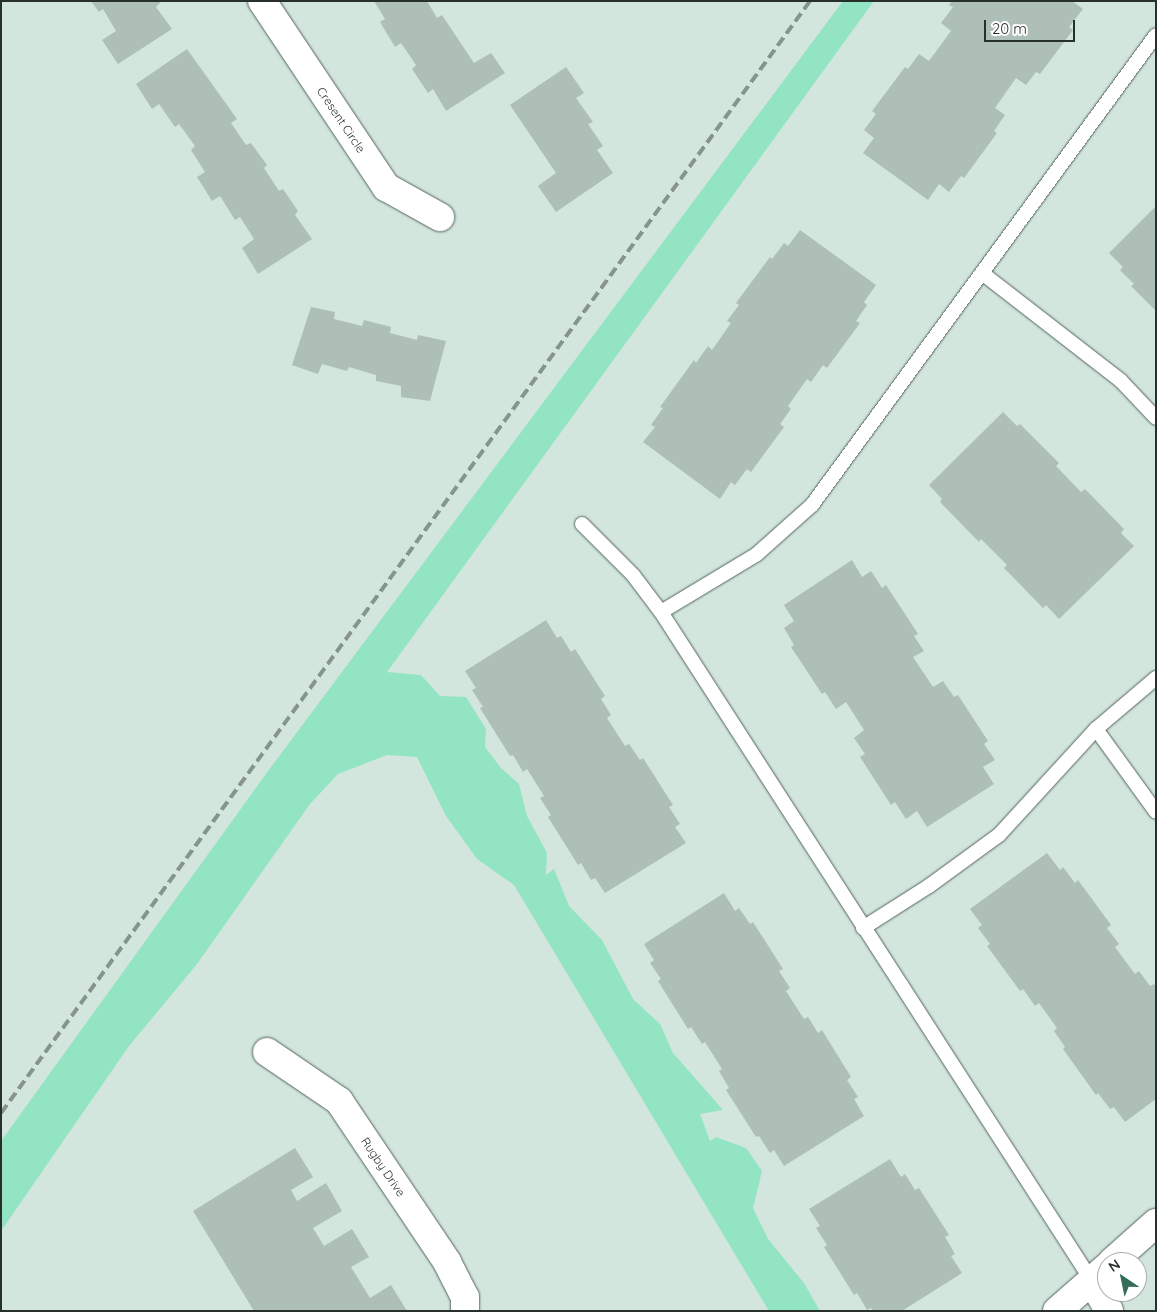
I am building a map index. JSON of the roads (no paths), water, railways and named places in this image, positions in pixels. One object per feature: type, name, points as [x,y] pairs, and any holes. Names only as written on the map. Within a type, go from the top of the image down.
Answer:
[{"type":"street","name":"Cresent Circle","points":[[262,1],[386,187],[440,218]]},
{"type":"street","name":"Rugby Drive","points":[[267,1052],[339,1101],[447,1262],[465,1298],[466,1311]]},
{"type":"street","points":[[1123,1252],[1156,1223]]},
{"type":"street","points":[[1057,1311],[1097,1276]]},
{"type":"lane","points":[[660,612],[757,554],[812,505],[1156,35]]},
{"type":"lane","points":[[982,273],[1120,381],[1156,418]]},
{"type":"lane","points":[[582,524],[633,576],[660,612],[863,928],[1097,1271]]},
{"type":"lane","points":[[863,928],[929,886],[999,835],[1096,729],[1156,678]]},
{"type":"lane","points":[[1096,729],[1156,812]]},
{"type":"railway","points":[[1,1113],[810,1]]}]
